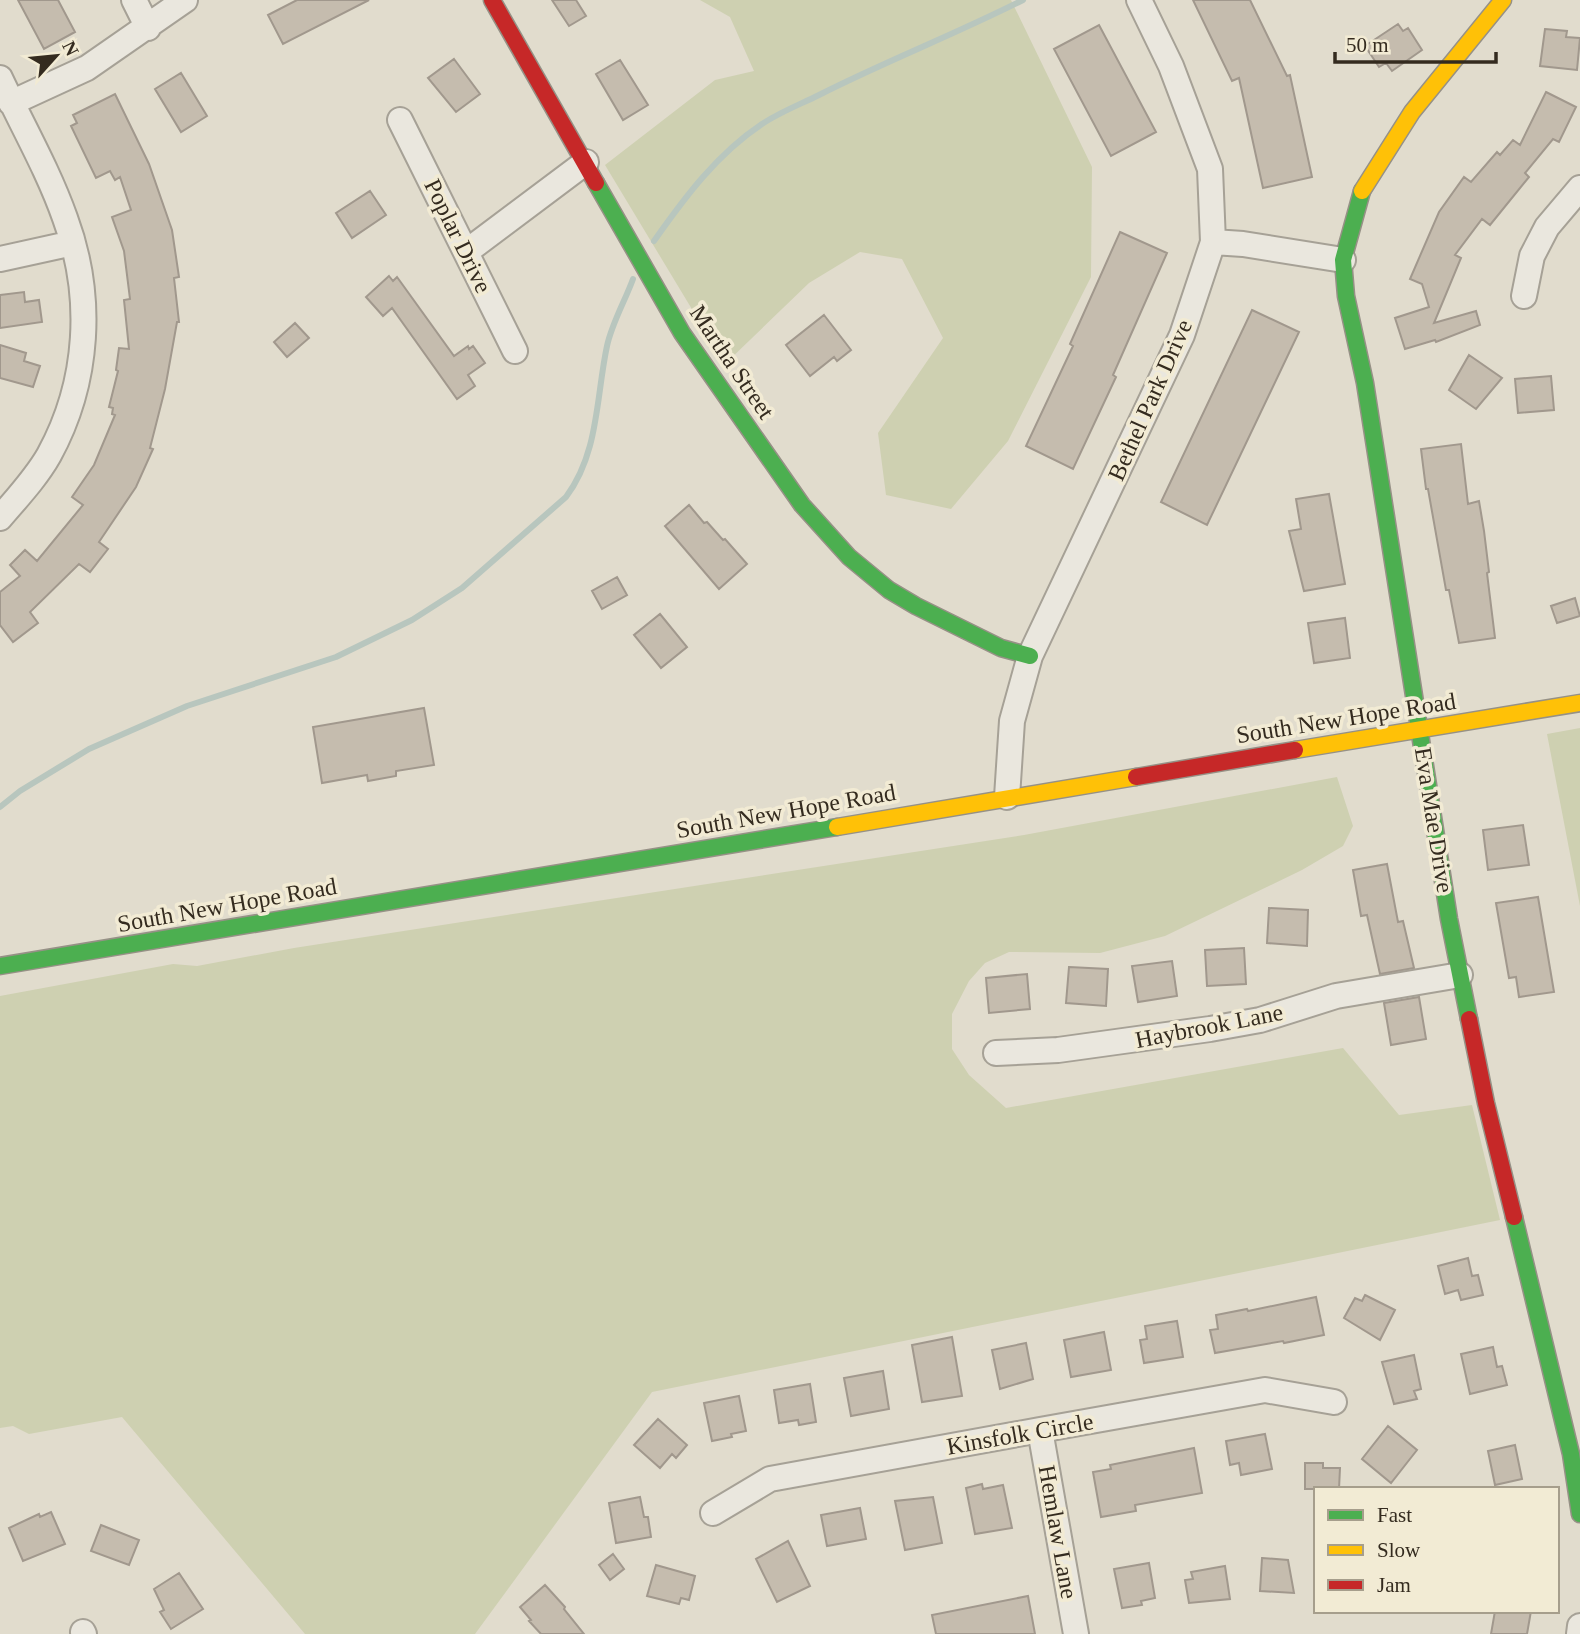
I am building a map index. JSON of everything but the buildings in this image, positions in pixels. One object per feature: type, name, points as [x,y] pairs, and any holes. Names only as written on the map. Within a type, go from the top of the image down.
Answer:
[{"type":"street","points":[[134,0],[148,28]]},
{"type":"street","points":[[12,103],[87,68],[185,0]]},
{"type":"street","name":"Martha Street","points":[[492,0],[682,333],[803,505],[849,557],[889,590],[1001,648],[1030,656]]},
{"type":"street","name":"Bethel Park Drive","points":[[1007,797],[1012,721],[1030,656],[1182,335],[1213,242],[1210,169],[1171,66],[1139,0]]},
{"type":"street","name":"Eva Mae Drive","points":[[1503,0],[1412,112],[1362,190],[1343,260],[1346,296],[1365,383],[1449,919],[1486,1103],[1571,1454],[1580,1514]]},
{"type":"street","points":[[0,78],[55,192],[73,243],[82,283],[85,319],[78,379],[62,429],[48,457],[0,518]]},
{"type":"street","name":"Poplar Drive","points":[[400,120],[515,351]]},
{"type":"street","points":[[466,252],[586,163]]},
{"type":"street","points":[[1524,296],[1532,256],[1546,228],[1580,188]]},
{"type":"street","points":[[1213,242],[1243,244],[1343,260]]},
{"type":"street","points":[[0,260],[73,243]]},
{"type":"street","name":"South New Hope Road","points":[[0,966],[1580,704]]},
{"type":"street","name":"Haybrook Lane","points":[[996,1053],[1058,1050],[1210,1029],[1260,1020],[1336,996],[1460,975]]},
{"type":"street","name":"Kinsfolk Circle","points":[[713,1513],[770,1479],[1040,1430],[1265,1390],[1334,1402]]},
{"type":"street","name":"Hemlaw Lane","points":[[1040,1430],[1076,1634]]},
{"type":"street","points":[[1579,1634],[1580,1626]]},
{"type":"green space","points":[[700,0],[1011,0],[1092,167],[1091,277],[1008,441],[951,509],[886,495],[878,433],[943,338],[902,259],[860,252],[809,283],[725,364],[605,165],[715,80],[754,71],[730,17]]},
{"type":"green space","points":[[1580,728],[1580,906],[1547,734]]},
{"type":"green space","points":[[1337,777],[1353,826],[1343,846],[1302,870],[1165,936],[1100,953],[1009,952],[985,963],[969,981],[952,1014],[952,1049],[969,1075],[1006,1108],[1343,1048],[1399,1115],[1472,1105],[1500,1220],[652,1392],[475,1634],[305,1634],[122,1417],[29,1434],[13,1426],[0,1428],[0,996],[173,964],[197,966],[294,948],[1024,835]]},
{"type":"waterway","points":[[654,241],[716,163],[762,124],[1023,0]]},
{"type":"waterway","points":[[0,807],[20,791],[89,749],[187,706],[336,657],[412,620],[462,588],[566,497],[577,480],[591,443],[609,337],[633,279]]},
{"type":"traffic: fast","points":[[596,183],[682,333],[802,505],[849,557],[889,590],[916,606],[1001,648],[1030,656]]},
{"type":"traffic: fast","points":[[1362,191],[1343,260],[1346,296],[1365,383],[1449,919],[1469,1019]]},
{"type":"traffic: fast","points":[[0,966],[837,827]]},
{"type":"traffic: fast","points":[[1514,1217],[1571,1454],[1580,1514]]},
{"type":"traffic: slow","points":[[1362,191],[1412,112],[1503,0]]},
{"type":"traffic: slow","points":[[1295,750],[1580,703]]},
{"type":"traffic: slow","points":[[837,827],[1136,777]]},
{"type":"traffic: jam","points":[[492,0],[596,183]]},
{"type":"traffic: jam","points":[[1136,777],[1295,750]]},
{"type":"traffic: jam","points":[[1469,1019],[1514,1217]]}]
